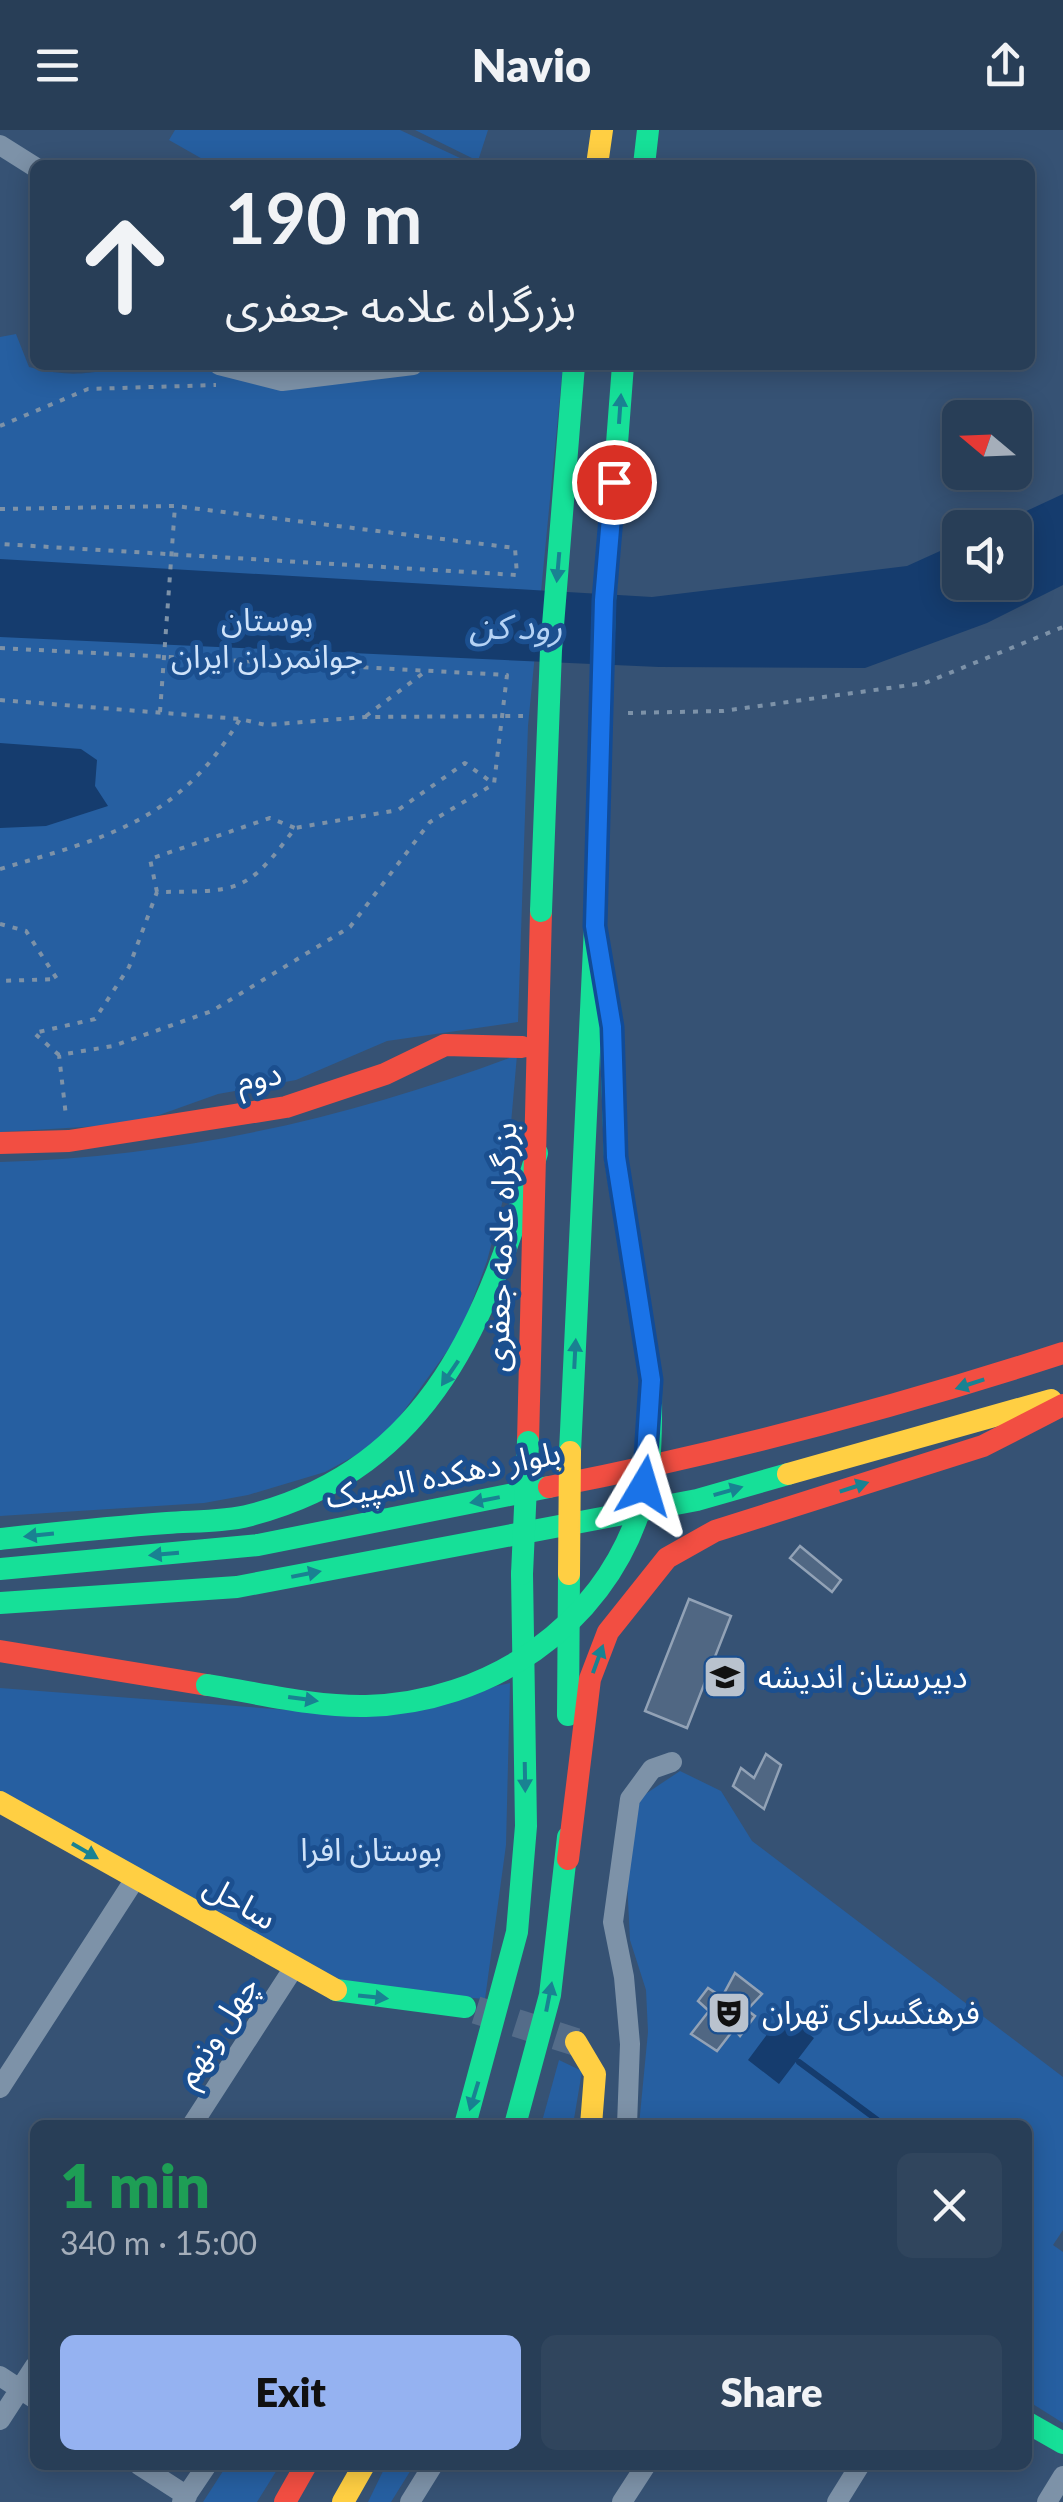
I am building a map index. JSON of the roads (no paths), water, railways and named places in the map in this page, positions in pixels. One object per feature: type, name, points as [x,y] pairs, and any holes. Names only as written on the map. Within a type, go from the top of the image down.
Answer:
[{"type":"main road","points":[[599,160],[602,130]]},
{"type":"main road","points":[[645,160],[648,130]]},
{"type":"main road","name":"بزرگراه علامه جعفری","points":[[466,2120],[517,1932],[526,1826],[522,1574],[541,911],[550,650],[574,370]]},
{"type":"main road","points":[[568,1859],[570,1452],[595,926],[604,600],[623,370]]},
{"type":"main road","points":[[0,1651],[367,1706],[424,1700],[472,1687],[548,1644],[573,1621],[620,1557],[640,1510],[648,1462],[651,1380],[616,1157],[612,1027],[595,926]]},
{"type":"main road","name":"دوم","points":[[0,1143],[69,1141],[286,1108],[385,1074],[445,1045],[522,1047]]},
{"type":"main road","points":[[0,1539],[247,1516],[294,1503],[382,1455],[419,1420],[462,1356],[506,1257],[536,1153]]},
{"type":"main road","name":"بلوار دهکده المپیک","points":[[0,1570],[258,1545],[698,1458],[950,1390],[1063,1353]]},
{"type":"main road","points":[[0,1603],[237,1587],[678,1503],[1063,1396]]},
{"type":"main road","points":[[516,2120],[550,1995],[590,1680],[608,1632],[668,1558],[715,1532],[983,1446],[1063,1405]]},
{"type":"main road","name":"ساحل","points":[[0,1802],[293,1969],[350,1994],[464,2007]]},
{"type":"main road","points":[[576,2042],[593,2059],[599,2079],[589,2106],[590,2120]]},
{"type":"main road","points":[[1032,2425],[1063,2444]]},
{"type":"main road","points":[[285,2502],[303,2470]]},
{"type":"main road","points":[[344,2502],[361,2470]]},
{"type":"street","points":[[0,145],[30,163]]},
{"type":"street","points":[[220,375],[282,381],[372,370]]},
{"type":"street","points":[[627,2120],[630,2044],[624,1977],[612,1922],[630,1799],[652,1769],[672,1762]]},
{"type":"street","points":[[0,2088],[135,1879]]},
{"type":"street","name":"چهل ونهم","points":[[195,2120],[293,1969]]},
{"type":"street","points":[[0,2376],[28,2394],[0,2420]]},
{"type":"street","points":[[146,2470],[185,2499],[204,2470]]},
{"type":"street","points":[[410,2502],[431,2470]]},
{"type":"street","points":[[622,2502],[643,2470]]},
{"type":"street","points":[[837,2502],[857,2470]]},
{"type":"street","points":[[1047,2502],[1063,2476]]},
{"type":"water","name":"رود کن","points":[[1063,494],[1063,585],[987,623],[865,668],[659,667],[0,637],[0,559],[652,597],[907,566],[942,550],[942,600],[1032,600],[1032,510],[1029,510]]},
{"type":"water","points":[[0,743],[81,749],[97,760],[95,786],[108,806],[46,826],[0,828]]},
{"type":"water","points":[[783,2013],[814,2038],[779,2084],[748,2060]]},
{"type":"waterway","points":[[799,2062],[877,2120]]},
{"type":"tunnel","points":[[476,2010],[576,2042]]},
{"type":"place","name":"دبیرستان اندیشه","points":[[725,1677]]},
{"type":"place","name":"فرهنگسرای تهران","points":[[729,2013]]},
{"type":"park label","name":"بوستان جوانمردان ایران","points":[[267,638]]},
{"type":"park label","name":"بوستان افرا","points":[[371,1850]]}]
